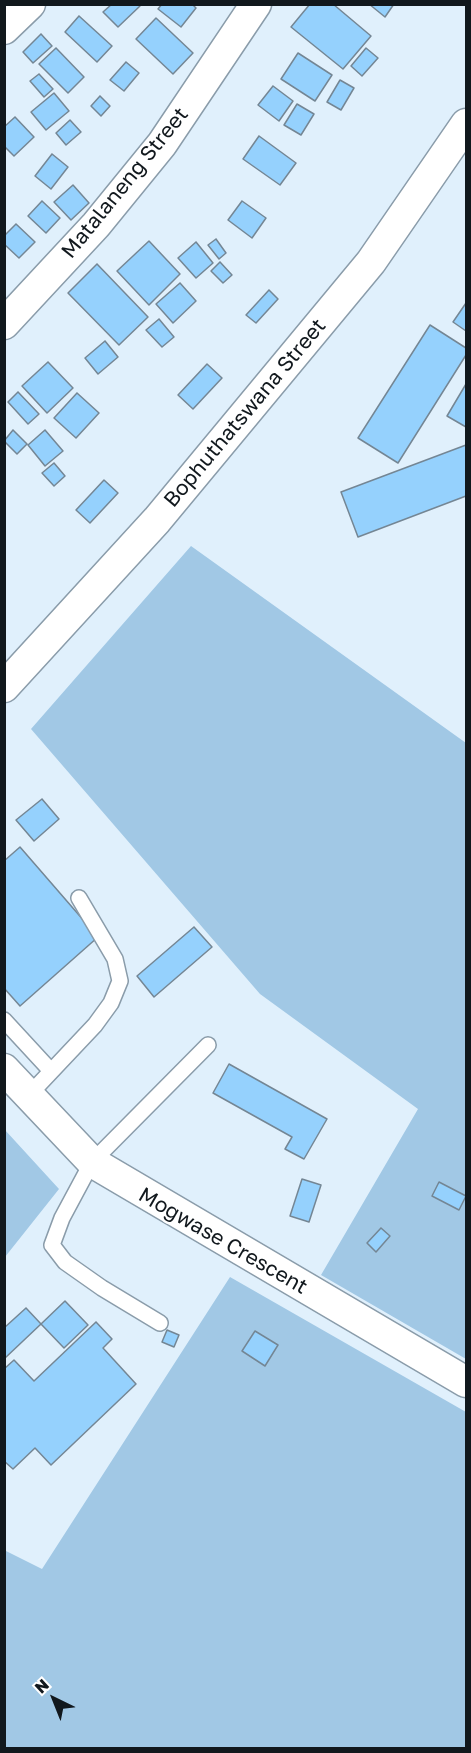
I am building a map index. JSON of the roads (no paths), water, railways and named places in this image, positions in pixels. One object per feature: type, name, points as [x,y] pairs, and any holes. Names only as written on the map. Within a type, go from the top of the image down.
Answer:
[{"type":"street","points":[[4,29],[30,4]]},
{"type":"street","name":"Matalaneng Street","points":[[4,324],[96,225],[162,144],[256,4]]},
{"type":"street","name":"Bophuthatswana Street","points":[[4,687],[164,511],[363,271],[466,124]]},
{"type":"street","name":"Mogwase Crescent","points":[[4,1069],[92,1162],[466,1382]]},
{"type":"lane","points":[[28,1096],[95,1025],[111,1003],[120,981],[115,959],[79,898]]},
{"type":"lane","points":[[4,1020],[51,1071]]},
{"type":"lane","points":[[160,1323],[102,1288],[65,1262],[52,1245],[62,1218],[92,1162],[208,1045]]}]
